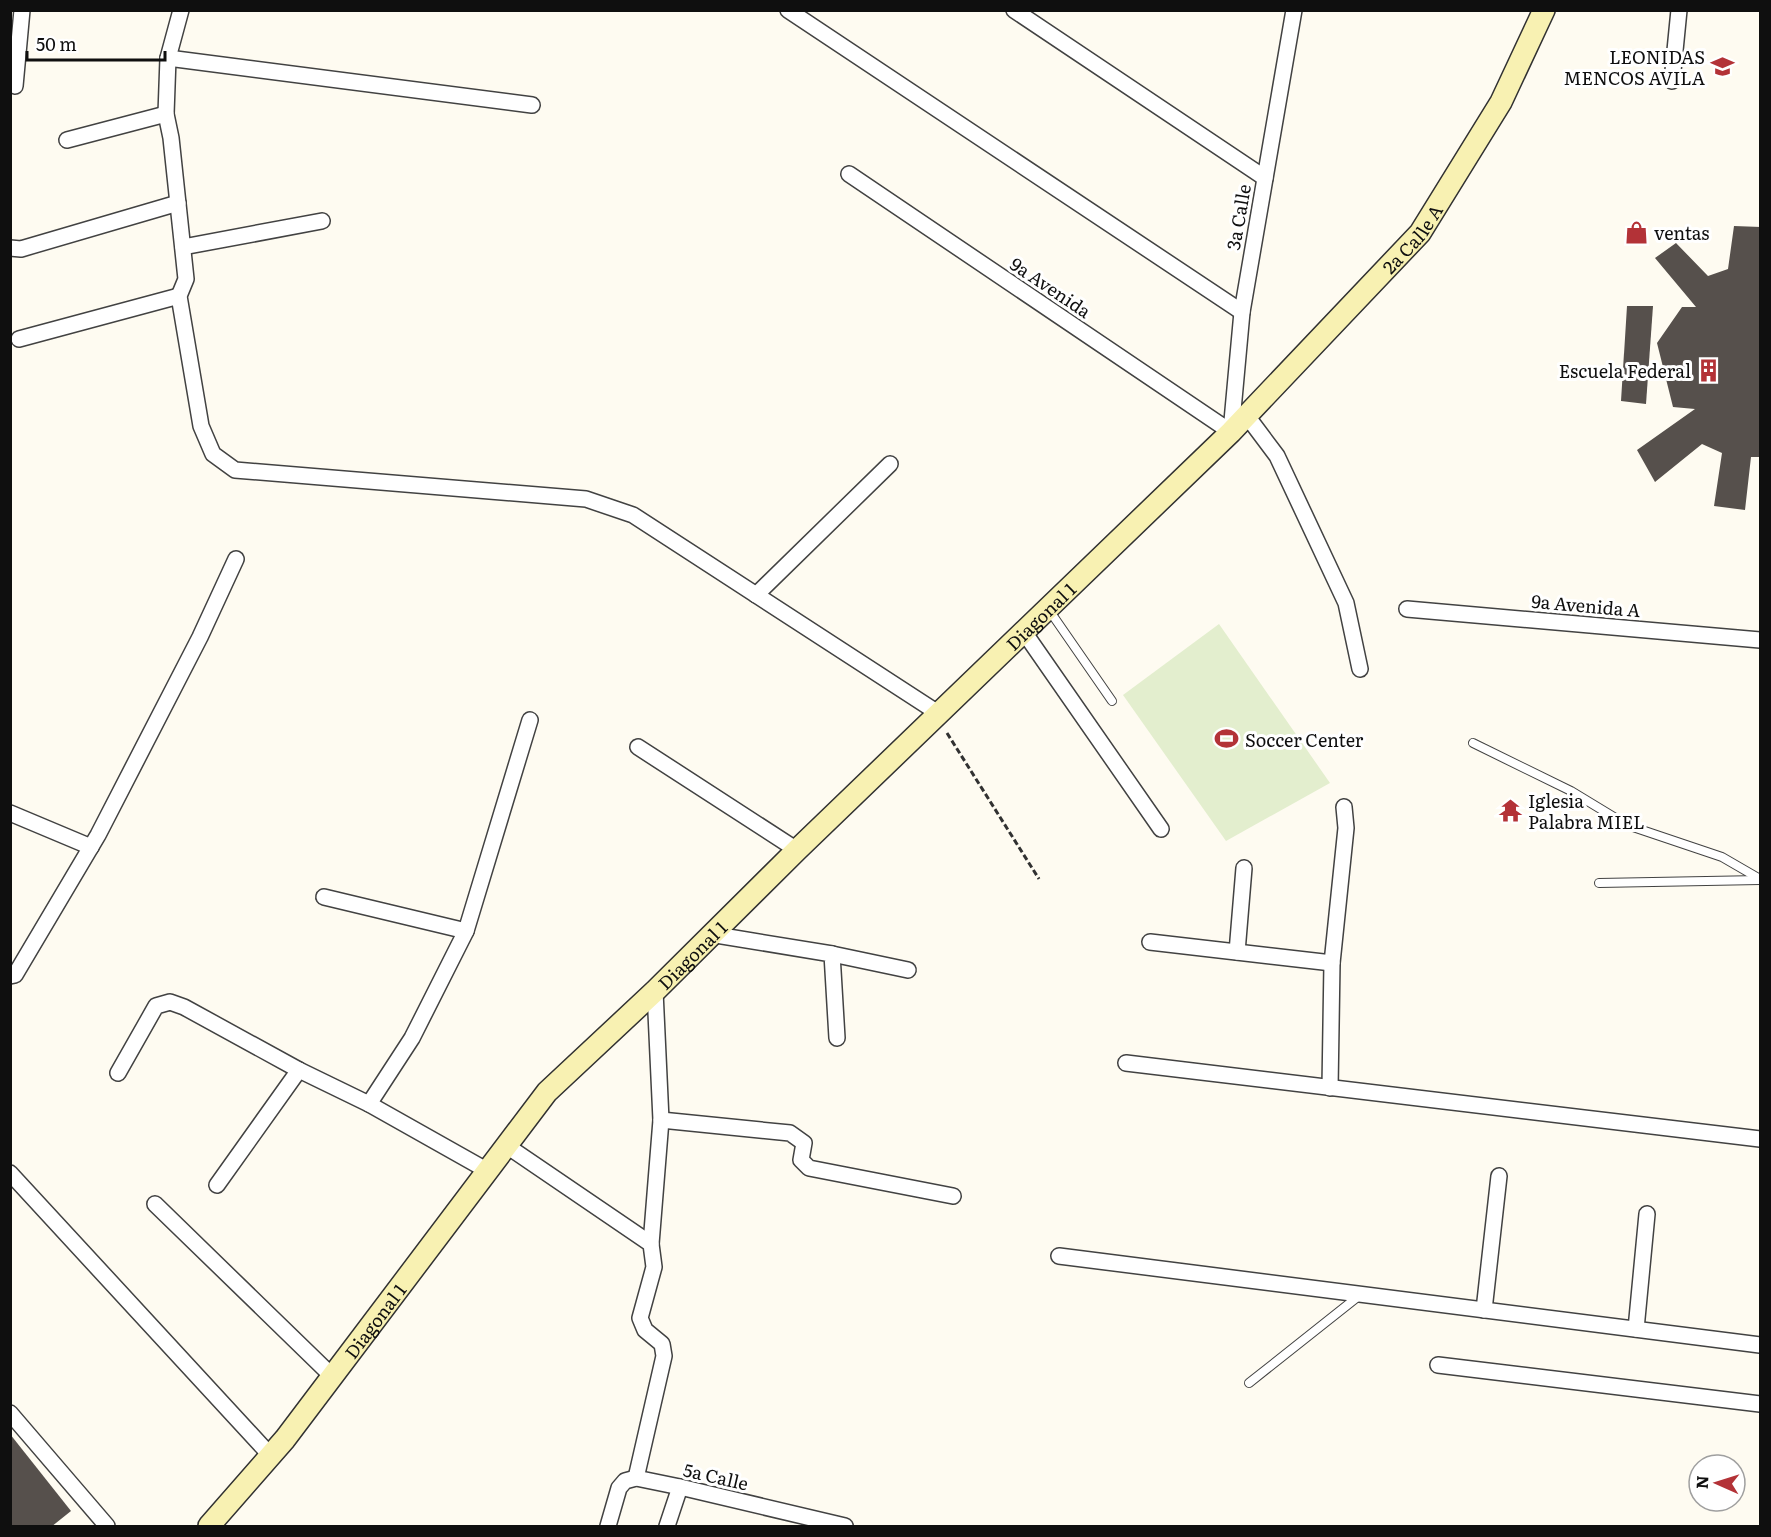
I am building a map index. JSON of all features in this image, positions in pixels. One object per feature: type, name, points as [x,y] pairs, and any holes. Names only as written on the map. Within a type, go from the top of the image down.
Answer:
[{"type":"street","points":[[15,86],[22,10]]},
{"type":"street","points":[[181,10],[168,58],[166,114],[186,279],[179,296],[201,426],[213,454],[235,470],[585,499],[633,515],[937,714]]},
{"type":"street","points":[[788,10],[1242,312]]},
{"type":"street","points":[[1014,10],[1265,178]]},
{"type":"street","name":"3a Calle","points":[[1231,432],[1242,312],[1294,10]]},
{"type":"street","name":"2a Calle A","points":[[1231,432],[1420,233],[1501,102],[1544,10]]},
{"type":"street","points":[[1672,81],[1679,10]]},
{"type":"street","points":[[168,58],[532,105]]},
{"type":"street","points":[[67,140],[166,114]]},
{"type":"street","name":"9a Avenida","points":[[849,174],[1231,432]]},
{"type":"street","points":[[10,248],[21,249],[178,203]]},
{"type":"street","points":[[183,247],[322,221]]},
{"type":"street","points":[[19,339],[179,296]]},
{"type":"street","points":[[1247,416],[1277,456],[1346,603],[1360,669]]},
{"type":"street","name":"Diagonal 1","points":[[209,1527],[271,1456],[333,1377],[547,1092],[655,991],[796,850],[1231,432]]},
{"type":"street","points":[[756,595],[890,464]]},
{"type":"street","points":[[10,976],[15,975],[91,847],[200,637],[236,559]]},
{"type":"street","name":"9a Avenida A","points":[[1407,609],[1761,640]]},
{"type":"street","points":[[1024,632],[1161,829]]},
{"type":"street","points":[[369,1104],[412,1038],[466,931],[531,720]]},
{"type":"street","points":[[638,747],[796,850]]},
{"type":"street","points":[[1329,1088],[1332,963],[1345,839],[1344,807]]},
{"type":"street","points":[[10,813],[91,847]]},
{"type":"street","points":[[1237,952],[1244,868]]},
{"type":"street","points":[[324,897],[466,931]]},
{"type":"street","points":[[710,934],[832,954],[908,970]]},
{"type":"street","points":[[1150,942],[1332,963]]},
{"type":"street","points":[[832,954],[837,1038]]},
{"type":"street","points":[[609,1527],[619,1488],[625,1482],[636,1478],[664,1356],[662,1344],[645,1330],[640,1318],[654,1267],[651,1244],[661,1120],[655,991]]},
{"type":"street","points":[[118,1072],[156,1006],[170,1002],[218,1024],[299,1070],[369,1104],[488,1171]]},
{"type":"street","points":[[1126,1063],[1761,1139]]},
{"type":"street","points":[[217,1185],[299,1070]]},
{"type":"street","points":[[661,1120],[790,1133],[804,1143],[801,1160],[809,1168],[953,1196]]},
{"type":"street","points":[[507,1146],[651,1244]]},
{"type":"street","points":[[10,1173],[271,1456]]},
{"type":"street","points":[[1484,1310],[1499,1176]]},
{"type":"street","points":[[155,1204],[333,1377]]},
{"type":"street","points":[[1636,1329],[1647,1214]]},
{"type":"street","points":[[1059,1256],[1761,1345]]},
{"type":"street","points":[[1438,1365],[1761,1404]]},
{"type":"street","points":[[10,1413],[107,1527]]},
{"type":"street","name":"5a Calle","points":[[636,1478],[845,1527]]},
{"type":"street","points":[[667,1527],[680,1487]]},
{"type":"lane","points":[[1048,609],[1112,701]]},
{"type":"lane","points":[[1473,743],[1571,791],[1626,825],[1722,857],[1761,880]]},
{"type":"lane","points":[[1599,883],[1761,880]]},
{"type":"lane","points":[[1249,1383],[1361,1294]]},
{"type":"path","points":[[937,714],[1039,879]]},
{"type":"green space","name":"Soccer Center","points":[[1219,624],[1330,783],[1226,841],[1123,695]]},
{"type":"building","name":"Escuela Federal","points":[[1734,226],[1761,227],[1761,457],[1751,457],[1745,510],[1714,506],[1722,453],[1702,444],[1655,482],[1637,450],[1695,409],[1673,407],[1657,343],[1682,307],[1696,307],[1655,258],[1676,243],[1708,276],[1728,269]]},
{"type":"building","points":[[1627,306],[1653,306],[1646,404],[1621,401]]},
{"type":"building","points":[[10,1434],[71,1511],[51,1527],[10,1527]]},
{"type":"place","name":"LEONIDAS MENCOS AVILA","points":[[1723,66]]},
{"type":"place","name":"ventas","points":[[1636,232]]},
{"type":"place","name":"Escuela Federal","points":[[1709,370]]},
{"type":"place","name":"Soccer Center","points":[[1227,739]]},
{"type":"place","name":"Iglesia Palabra MIEL","points":[[1510,810]]}]
